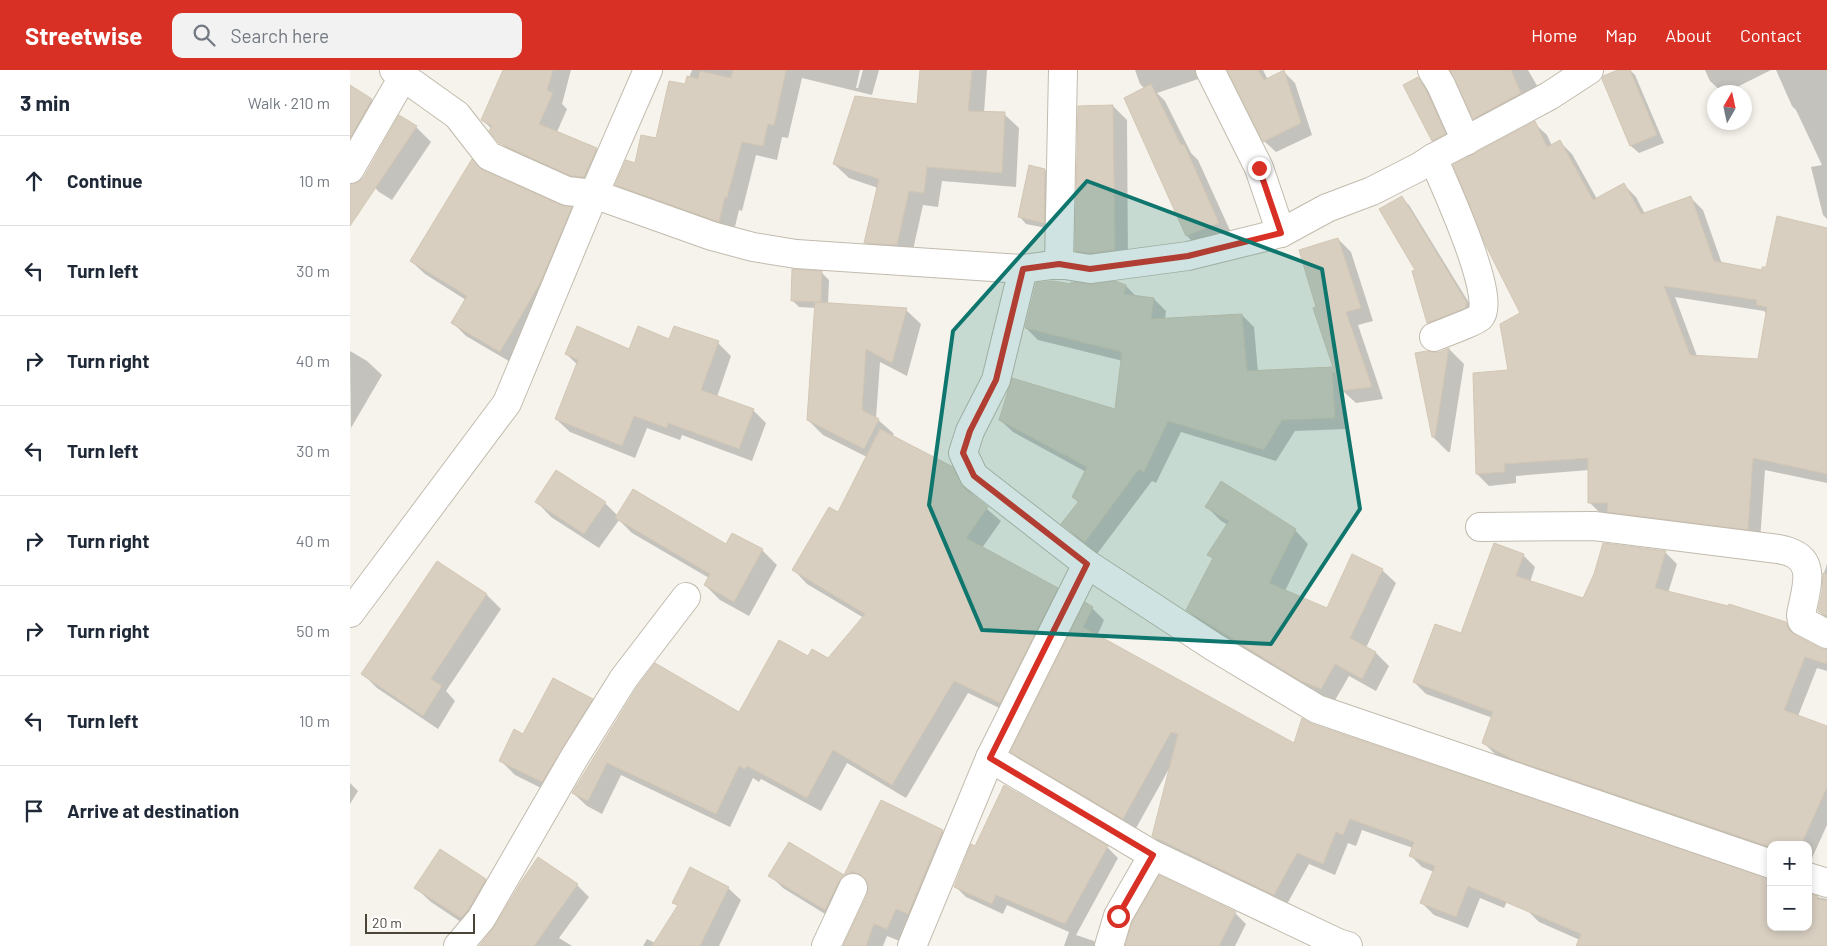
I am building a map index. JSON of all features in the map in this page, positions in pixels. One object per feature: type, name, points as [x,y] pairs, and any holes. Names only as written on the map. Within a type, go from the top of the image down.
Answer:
[{"type":"street","points":[[350,613],[507,403],[648,70]]},
{"type":"street","points":[[1059,264],[1063,70]]},
{"type":"street","points":[[1210,70],[1259,168],[1281,233]]},
{"type":"street","points":[[1432,70],[1441,85],[1466,141]]},
{"type":"street","points":[[350,169],[399,73],[456,115],[489,156],[567,191],[594,194],[712,236],[753,247],[796,254],[1023,269],[1059,264],[1090,269],[1188,256],[1281,233],[1327,208],[1372,191],[1419,167],[1549,96],[1589,70]]},
{"type":"street","points":[[1433,158],[1473,254],[1485,308],[1480,317],[1434,337]]},
{"type":"street","points":[[1023,269],[996,380],[970,431],[963,453],[974,476],[1087,564],[1214,647],[1317,710],[1767,863]]},
{"type":"street","points":[[1480,527],[1594,526],[1786,551],[1802,560],[1808,570],[1801,615],[1802,621],[1827,634]]},
{"type":"street","points":[[912,946],[990,758],[1087,564]]},
{"type":"street","points":[[458,946],[480,918],[569,766],[624,678],[686,597]]},
{"type":"street","points":[[990,758],[1153,855],[1341,945]]},
{"type":"street","points":[[1109,946],[1118,916],[1153,855]]},
{"type":"street","points":[[1812,877],[1827,883]]},
{"type":"street","points":[[826,946],[853,888]]},
{"type":"highlighted area","points":[[1087,181],[1322,269],[1360,509],[1271,644],[982,630],[929,505],[953,331]]},
{"type":"building","points":[[503,70],[553,70],[547,90],[553,93],[539,124],[597,148],[584,177],[571,176],[499,143],[489,131],[492,126],[481,120]]},
{"type":"building","points":[[733,70],[786,70],[774,125],[768,124],[763,146],[742,142],[719,222],[615,185],[626,160],[635,163],[641,135],[656,138],[669,81],[685,84],[687,76],[698,79],[700,71],[731,78]]},
{"type":"building","points":[[920,70],[972,70],[968,111],[1005,112],[1002,173],[927,167],[924,193],[909,191],[897,245],[864,243],[879,179],[833,164],[855,96],[917,104]]},
{"type":"building","points":[[1227,70],[1258,70],[1264,80],[1284,70],[1301,123],[1263,142]]},
{"type":"building","points":[[1450,70],[1511,70],[1521,93],[1473,119]]},
{"type":"building","points":[[1618,70],[1630,70],[1657,135],[1630,146],[1602,79],[1603,76]]},
{"type":"building","points":[[1418,77],[1446,134],[1432,141],[1403,85]]},
{"type":"building","points":[[1151,84],[1181,145],[1184,144],[1219,223],[1186,236],[1124,98]]},
{"type":"building","points":[[350,85],[372,99],[350,138]]},
{"type":"building","points":[[1113,105],[1115,250],[1090,253],[1075,251],[1078,106]]},
{"type":"building","points":[[399,115],[417,126],[350,226],[350,185],[357,183],[364,177]]},
{"type":"building","points":[[1535,121],[1547,147],[1560,140],[1593,200],[1624,183],[1641,214],[1691,196],[1714,261],[1762,270],[1762,267],[1766,267],[1777,216],[1827,228],[1827,474],[1753,458],[1748,530],[1607,512],[1608,503],[1588,503],[1588,458],[1504,464],[1505,472],[1476,474],[1473,373],[1508,370],[1500,324],[1520,313],[1485,244],[1453,165]],"holes":[[[1664,286],[1757,300],[1756,305],[1767,307],[1758,359],[1690,355]]]},
{"type":"building","points":[[472,159],[483,170],[561,205],[572,207],[540,283],[500,352],[451,323],[467,296],[410,261]]},
{"type":"building","points":[[1029,165],[1045,169],[1044,223],[1018,217]]},
{"type":"building","points":[[1402,196],[1467,303],[1465,308],[1427,323],[1412,271],[1415,270],[1379,209]]},
{"type":"building","points":[[1338,238],[1361,308],[1346,312],[1372,387],[1341,391],[1313,308],[1316,307],[1299,250]]},
{"type":"building","points":[[792,269],[822,271],[821,302],[791,301]]},
{"type":"building","points":[[1053,281],[1071,284],[1071,282],[1092,284],[1115,281],[1126,285],[1124,294],[1154,298],[1151,319],[1242,314],[1247,371],[1332,367],[1335,418],[1282,420],[1264,450],[1168,421],[1144,472],[1139,469],[1085,542],[1061,524],[1079,501],[1072,497],[1087,467],[999,420],[1012,378],[1115,409],[1122,352],[1025,328],[1036,283]]},
{"type":"building","points":[[815,302],[907,308],[892,363],[866,349],[862,410],[879,419],[864,449],[807,420]]},
{"type":"building","points":[[577,326],[629,349],[638,326],[669,339],[674,326],[719,341],[701,390],[754,409],[739,449],[668,423],[667,428],[634,416],[622,446],[555,419],[578,360],[565,354]]},
{"type":"building","points":[[1449,348],[1435,437],[1432,437],[1415,353],[1427,351],[1440,352]]},
{"type":"building","points":[[880,429],[953,467],[964,488],[988,507],[966,538],[1058,588],[1000,703],[954,681],[892,785],[833,750],[807,798],[747,766],[745,769],[739,766],[716,814],[607,763],[588,801],[572,793],[637,687],[655,663],[739,712],[779,640],[808,656],[812,649],[828,658],[865,614],[792,570],[829,507],[838,512]]},
{"type":"building","points":[[556,470],[606,502],[584,534],[535,502]]},
{"type":"building","points":[[1221,481],[1296,529],[1269,583],[1327,608],[1352,554],[1383,569],[1350,638],[1376,652],[1362,679],[1335,664],[1321,689],[1301,681],[1186,610],[1213,558],[1207,555],[1229,521],[1205,507]]},
{"type":"building","points":[[633,489],[726,544],[732,533],[763,549],[734,602],[704,585],[710,574],[615,518]]},
{"type":"building","points":[[1494,543],[1524,554],[1516,576],[1583,598],[1594,574],[1603,543],[1666,551],[1655,588],[1728,606],[1729,604],[1786,622],[1789,630],[1795,635],[1827,650],[1827,664],[1805,657],[1784,710],[1827,726],[1827,787],[1803,841],[1767,841],[1767,846],[1514,760],[1482,743],[1493,712],[1413,682],[1435,624],[1461,633]]},
{"type":"building","points":[[437,561],[487,594],[431,679],[442,686],[423,716],[361,674]]},
{"type":"building","points":[[1823,573],[1827,574],[1827,616],[1818,611]]},
{"type":"building","points":[[1085,602],[1093,607],[1083,627],[1294,743],[1302,718],[1312,724],[1767,878],[1767,931],[1812,931],[1812,894],[1818,896],[1817,899],[1827,901],[1827,946],[1576,946],[1581,934],[1468,886],[1456,917],[1420,903],[1435,866],[1409,856],[1414,842],[1350,819],[1343,835],[1336,832],[1323,864],[1297,853],[1274,895],[1152,836],[1178,734],[1171,732],[1123,819],[1010,752]]},
{"type":"building","points":[[553,678],[593,699],[542,782],[499,761],[514,729],[523,734]]},
{"type":"building","points":[[1004,785],[1108,846],[1065,924],[996,895],[992,904],[954,887],[971,844],[975,846]]},
{"type":"building","points":[[881,800],[943,830],[908,914],[896,909],[887,929],[874,924],[866,946],[843,946],[867,895],[868,886],[860,874],[852,872],[839,881],[825,910],[768,876],[789,842],[844,875]]},
{"type":"building","points":[[440,849],[486,879],[468,910],[461,918],[414,888]]},
{"type":"building","points":[[538,857],[578,884],[534,946],[479,946],[494,927]]},
{"type":"building","points":[[690,867],[729,887],[700,946],[652,946],[678,905],[672,903]]},
{"type":"building","points":[[1159,875],[1236,912],[1219,946],[1125,946],[1132,922]]},
{"type":"route","points":[[1118,916],[1153,855],[990,758],[1087,564],[974,476],[963,453],[970,431],[996,380],[1023,269],[1059,264],[1090,269],[1133,264],[1188,256],[1281,233],[1259,168]]}]
